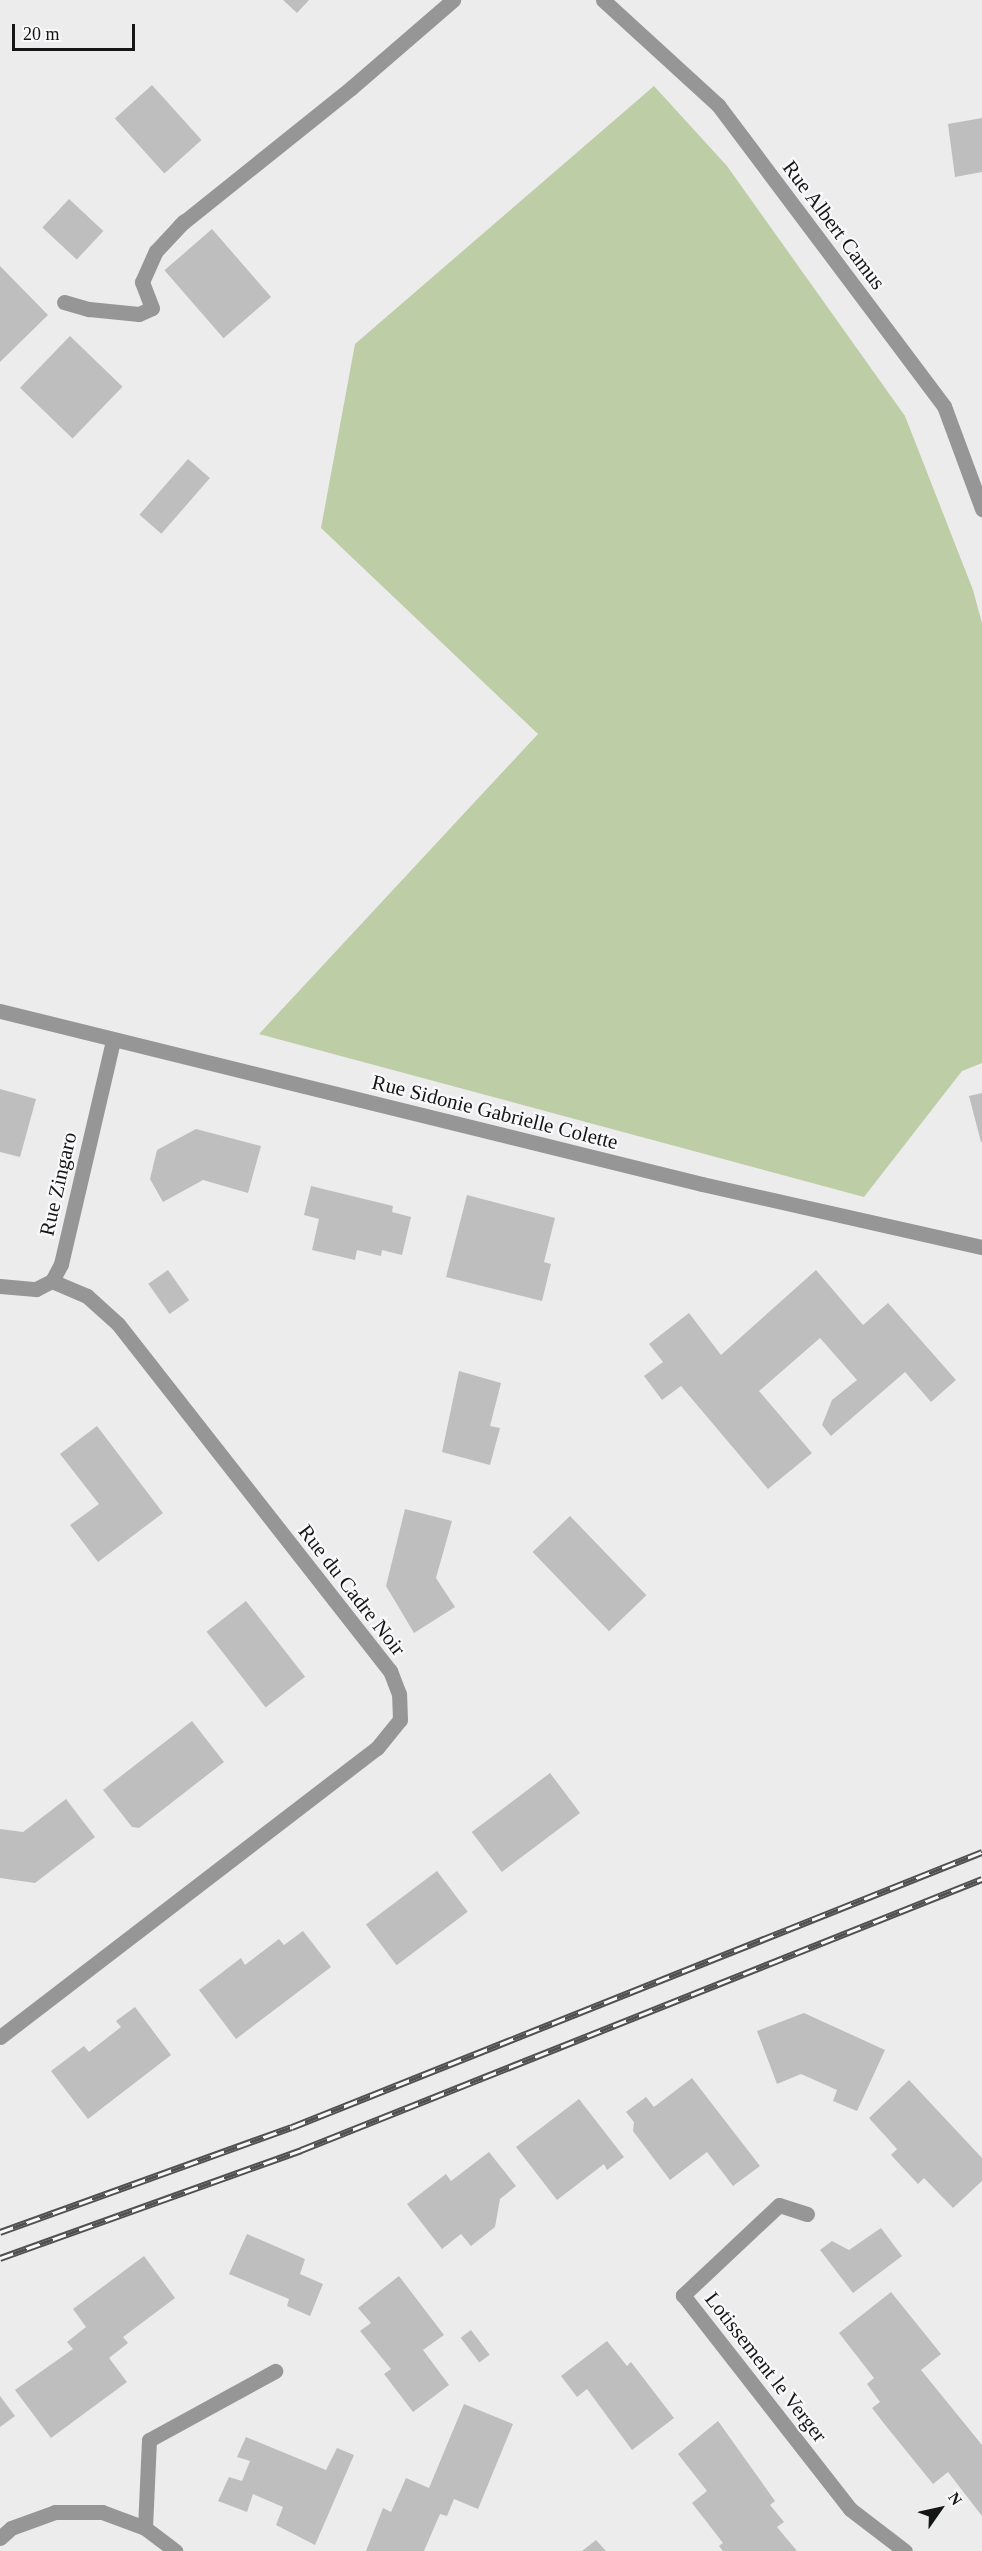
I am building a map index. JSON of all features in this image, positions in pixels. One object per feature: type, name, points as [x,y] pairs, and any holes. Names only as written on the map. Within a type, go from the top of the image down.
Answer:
[{"type":"street","points":[[64,302],[89,309],[139,314],[152,308],[142,282],[156,251],[182,223],[351,88],[453,0]]},
{"type":"street","name":"Rue Albert Camus","points":[[603,0],[718,105],[944,406],[982,509]]},
{"type":"street","name":"Rue Sidonie Gabrielle Colette","points":[[0,1011],[113,1041],[982,1248]]},
{"type":"street","name":"Rue Zingaro","points":[[52,1281],[61,1264],[113,1041]]},
{"type":"street","points":[[0,1286],[36,1289],[52,1281]]},
{"type":"street","name":"Rue du Cadre Noir","points":[[0,2037],[377,1748],[400,1720],[399,1694],[390,1671],[118,1324],[87,1296],[52,1281]]},
{"type":"street","name":"Lotissement le Verger","points":[[807,2214],[778,2205],[683,2295],[850,2509],[905,2551]]},
{"type":"street","points":[[145,2528],[149,2440],[275,2371]]},
{"type":"street","points":[[0,2538],[11,2528],[55,2512],[102,2512],[145,2528],[176,2551]]},
{"type":"green space","points":[[654,86],[727,166],[905,416],[973,590],[982,623],[982,1063],[962,1071],[864,1197],[259,1034],[538,734],[321,528],[355,344]]},
{"type":"building","points":[[283,0],[309,0],[297,13]]},
{"type":"building","points":[[152,85],[202,140],[164,173],[115,118]]},
{"type":"building","points":[[982,118],[982,172],[955,177],[948,124]]},
{"type":"building","points":[[69,199],[103,231],[77,260],[42,228]]},
{"type":"building","points":[[212,229],[271,297],[223,338],[164,270]]},
{"type":"building","points":[[0,266],[48,315],[0,362]]},
{"type":"building","points":[[70,336],[123,387],[72,439],[20,388]]},
{"type":"building","points":[[188,459],[210,478],[161,534],[139,515]]},
{"type":"building","points":[[0,1089],[36,1099],[20,1157],[0,1152]]},
{"type":"building","points":[[982,1093],[982,1142],[981,1142],[969,1096]]},
{"type":"building","points":[[196,1129],[261,1146],[248,1193],[203,1180],[163,1202],[150,1179],[157,1150]]},
{"type":"building","points":[[311,1186],[393,1206],[392,1212],[411,1217],[402,1255],[382,1250],[381,1256],[357,1250],[355,1260],[312,1250],[319,1219],[304,1215]]},
{"type":"building","points":[[467,1195],[555,1218],[544,1262],[551,1264],[542,1301],[446,1277]]},
{"type":"building","points":[[168,1270],[189,1300],[170,1314],[148,1284]]},
{"type":"building","points":[[816,1270],[863,1325],[888,1303],[956,1380],[931,1402],[905,1372],[831,1436],[822,1425],[832,1400],[857,1380],[820,1338],[759,1391],[812,1453],[768,1489],[681,1386],[662,1400],[644,1376],[663,1362],[649,1344],[689,1313],[721,1355]]},
{"type":"building","points":[[459,1371],[501,1383],[490,1426],[500,1428],[490,1465],[442,1452]]},
{"type":"building","points":[[97,1426],[163,1513],[98,1562],[70,1525],[99,1504],[60,1454]]},
{"type":"building","points":[[405,1509],[452,1521],[436,1578],[455,1607],[414,1633],[386,1586]]},
{"type":"building","points":[[570,1516],[646,1595],[609,1631],[533,1552]]},
{"type":"building","points":[[246,1601],[305,1677],[266,1707],[207,1632]]},
{"type":"building","points":[[192,1721],[224,1762],[139,1828],[132,1827],[103,1790]]},
{"type":"building","points":[[550,1773],[580,1813],[502,1872],[472,1832]]},
{"type":"building","points":[[66,1799],[95,1837],[35,1883],[0,1878],[0,1829],[23,1832]]},
{"type":"building","points":[[437,1871],[468,1912],[397,1965],[366,1925]]},
{"type":"building","points":[[303,1931],[331,1967],[236,2039],[199,1990],[241,1958],[245,1965],[279,1939],[284,1945]]},
{"type":"building","points":[[135,2007],[171,2055],[88,2119],[51,2071],[84,2046],[89,2052],[121,2027],[116,2021]]},
{"type":"building","points":[[804,2013],[885,2050],[857,2111],[833,2101],[837,2090],[801,2074],[777,2084],[757,2031]]},
{"type":"building","points":[[692,2078],[760,2166],[733,2186],[707,2152],[670,2180],[633,2131],[634,2122],[626,2112],[646,2097],[654,2107]]},
{"type":"building","points":[[909,2080],[982,2158],[982,2181],[953,2208],[924,2178],[918,2184],[891,2155],[897,2149],[869,2118]]},
{"type":"building","points":[[579,2099],[624,2157],[607,2170],[604,2164],[557,2200],[516,2147]]},
{"type":"building","points":[[489,2152],[516,2186],[500,2199],[495,2227],[471,2246],[461,2234],[442,2249],[407,2204],[446,2174],[451,2181]]},
{"type":"building","points":[[881,2228],[902,2256],[853,2293],[820,2250],[832,2241],[849,2250]]},
{"type":"building","points":[[247,2234],[305,2259],[300,2274],[323,2284],[310,2316],[287,2306],[289,2299],[229,2274]]},
{"type":"building","points":[[144,2256],[175,2298],[123,2337],[128,2343],[109,2358],[127,2382],[51,2438],[15,2390],[73,2349],[67,2342],[86,2327],[73,2309]]},
{"type":"building","points":[[399,2276],[444,2335],[423,2350],[449,2385],[413,2412],[384,2374],[391,2369],[360,2331],[371,2323],[358,2308]]},
{"type":"building","points":[[891,2292],[941,2354],[921,2370],[982,2445],[982,2516],[948,2472],[933,2484],[886,2426],[872,2408],[880,2402],[867,2384],[874,2378],[839,2333]]},
{"type":"building","points":[[471,2330],[490,2355],[479,2363],[461,2338]]},
{"type":"building","points":[[607,2341],[627,2366],[631,2362],[674,2418],[632,2450],[587,2389],[577,2397],[561,2376]]},
{"type":"building","points":[[0,2396],[15,2416],[0,2427]]},
{"type":"building","points":[[464,2404],[513,2424],[478,2509],[454,2499],[447,2516],[440,2514],[424,2551],[366,2551],[383,2508],[391,2512],[406,2478],[429,2488]]},
{"type":"building","points":[[718,2421],[775,2501],[770,2505],[784,2522],[777,2527],[797,2551],[723,2551],[719,2546],[723,2543],[692,2503],[707,2491],[678,2454]]},
{"type":"building","points":[[246,2437],[326,2470],[337,2448],[354,2455],[315,2545],[276,2525],[283,2507],[253,2494],[247,2512],[218,2501],[229,2477],[242,2481],[250,2461],[237,2457]]},
{"type":"building","points":[[596,2540],[606,2551],[582,2551]]},
{"type":"railway","points":[[0,2232],[292,2127],[982,1852]]},
{"type":"railway","points":[[0,2258],[301,2150],[982,1879]]}]
